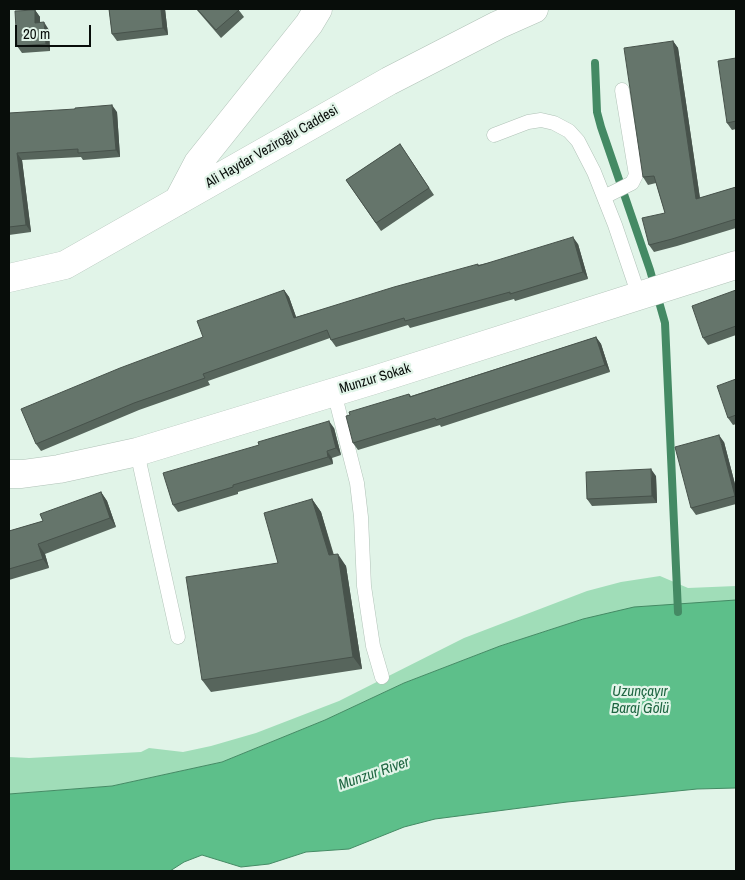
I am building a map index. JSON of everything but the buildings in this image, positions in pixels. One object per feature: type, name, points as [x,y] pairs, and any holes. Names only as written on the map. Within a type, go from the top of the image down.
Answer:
[{"type":"street","points":[[178,201],[198,163],[310,24],[318,9]]},
{"type":"street","name":"Ali Haydar Veziroğlu Caddesi","points":[[9,278],[66,265],[388,81],[498,25],[534,9]]},
{"type":"street","name":"Munzur Sokak","points":[[9,474],[58,469],[136,452],[334,392],[736,265]]},
{"type":"lane","points":[[610,194],[632,183],[636,172],[622,90]]},
{"type":"lane","points":[[494,135],[528,122],[541,120],[554,123],[569,131],[578,141],[594,172],[610,194],[638,296]]},
{"type":"lane","points":[[334,392],[356,484],[361,517],[364,586],[374,646],[382,676]]},
{"type":"lane","points":[[136,452],[178,638]]},
{"type":"shaded area","points":[[660,576],[688,588],[736,586],[736,601],[583,619],[500,646],[404,683],[325,720],[222,762],[112,786],[9,794],[9,757],[29,758],[141,752],[149,748],[183,752],[211,746],[256,733],[339,701],[464,638],[587,591],[621,582]]},
{"type":"water","name":"Uzunçayır Baraj Gölü","points":[[736,600],[736,788],[697,789],[567,802],[435,819],[404,827],[349,849],[306,852],[269,864],[241,867],[202,855],[184,862],[170,871],[9,871],[9,794],[112,786],[222,762],[325,720],[404,683],[500,646],[583,619],[634,607]]},
{"type":"waterway","points":[[595,63],[597,112],[601,127],[650,270],[665,323],[678,612]]},
{"type":"water label","name":"Munzur River","points":[[374,774]]}]
